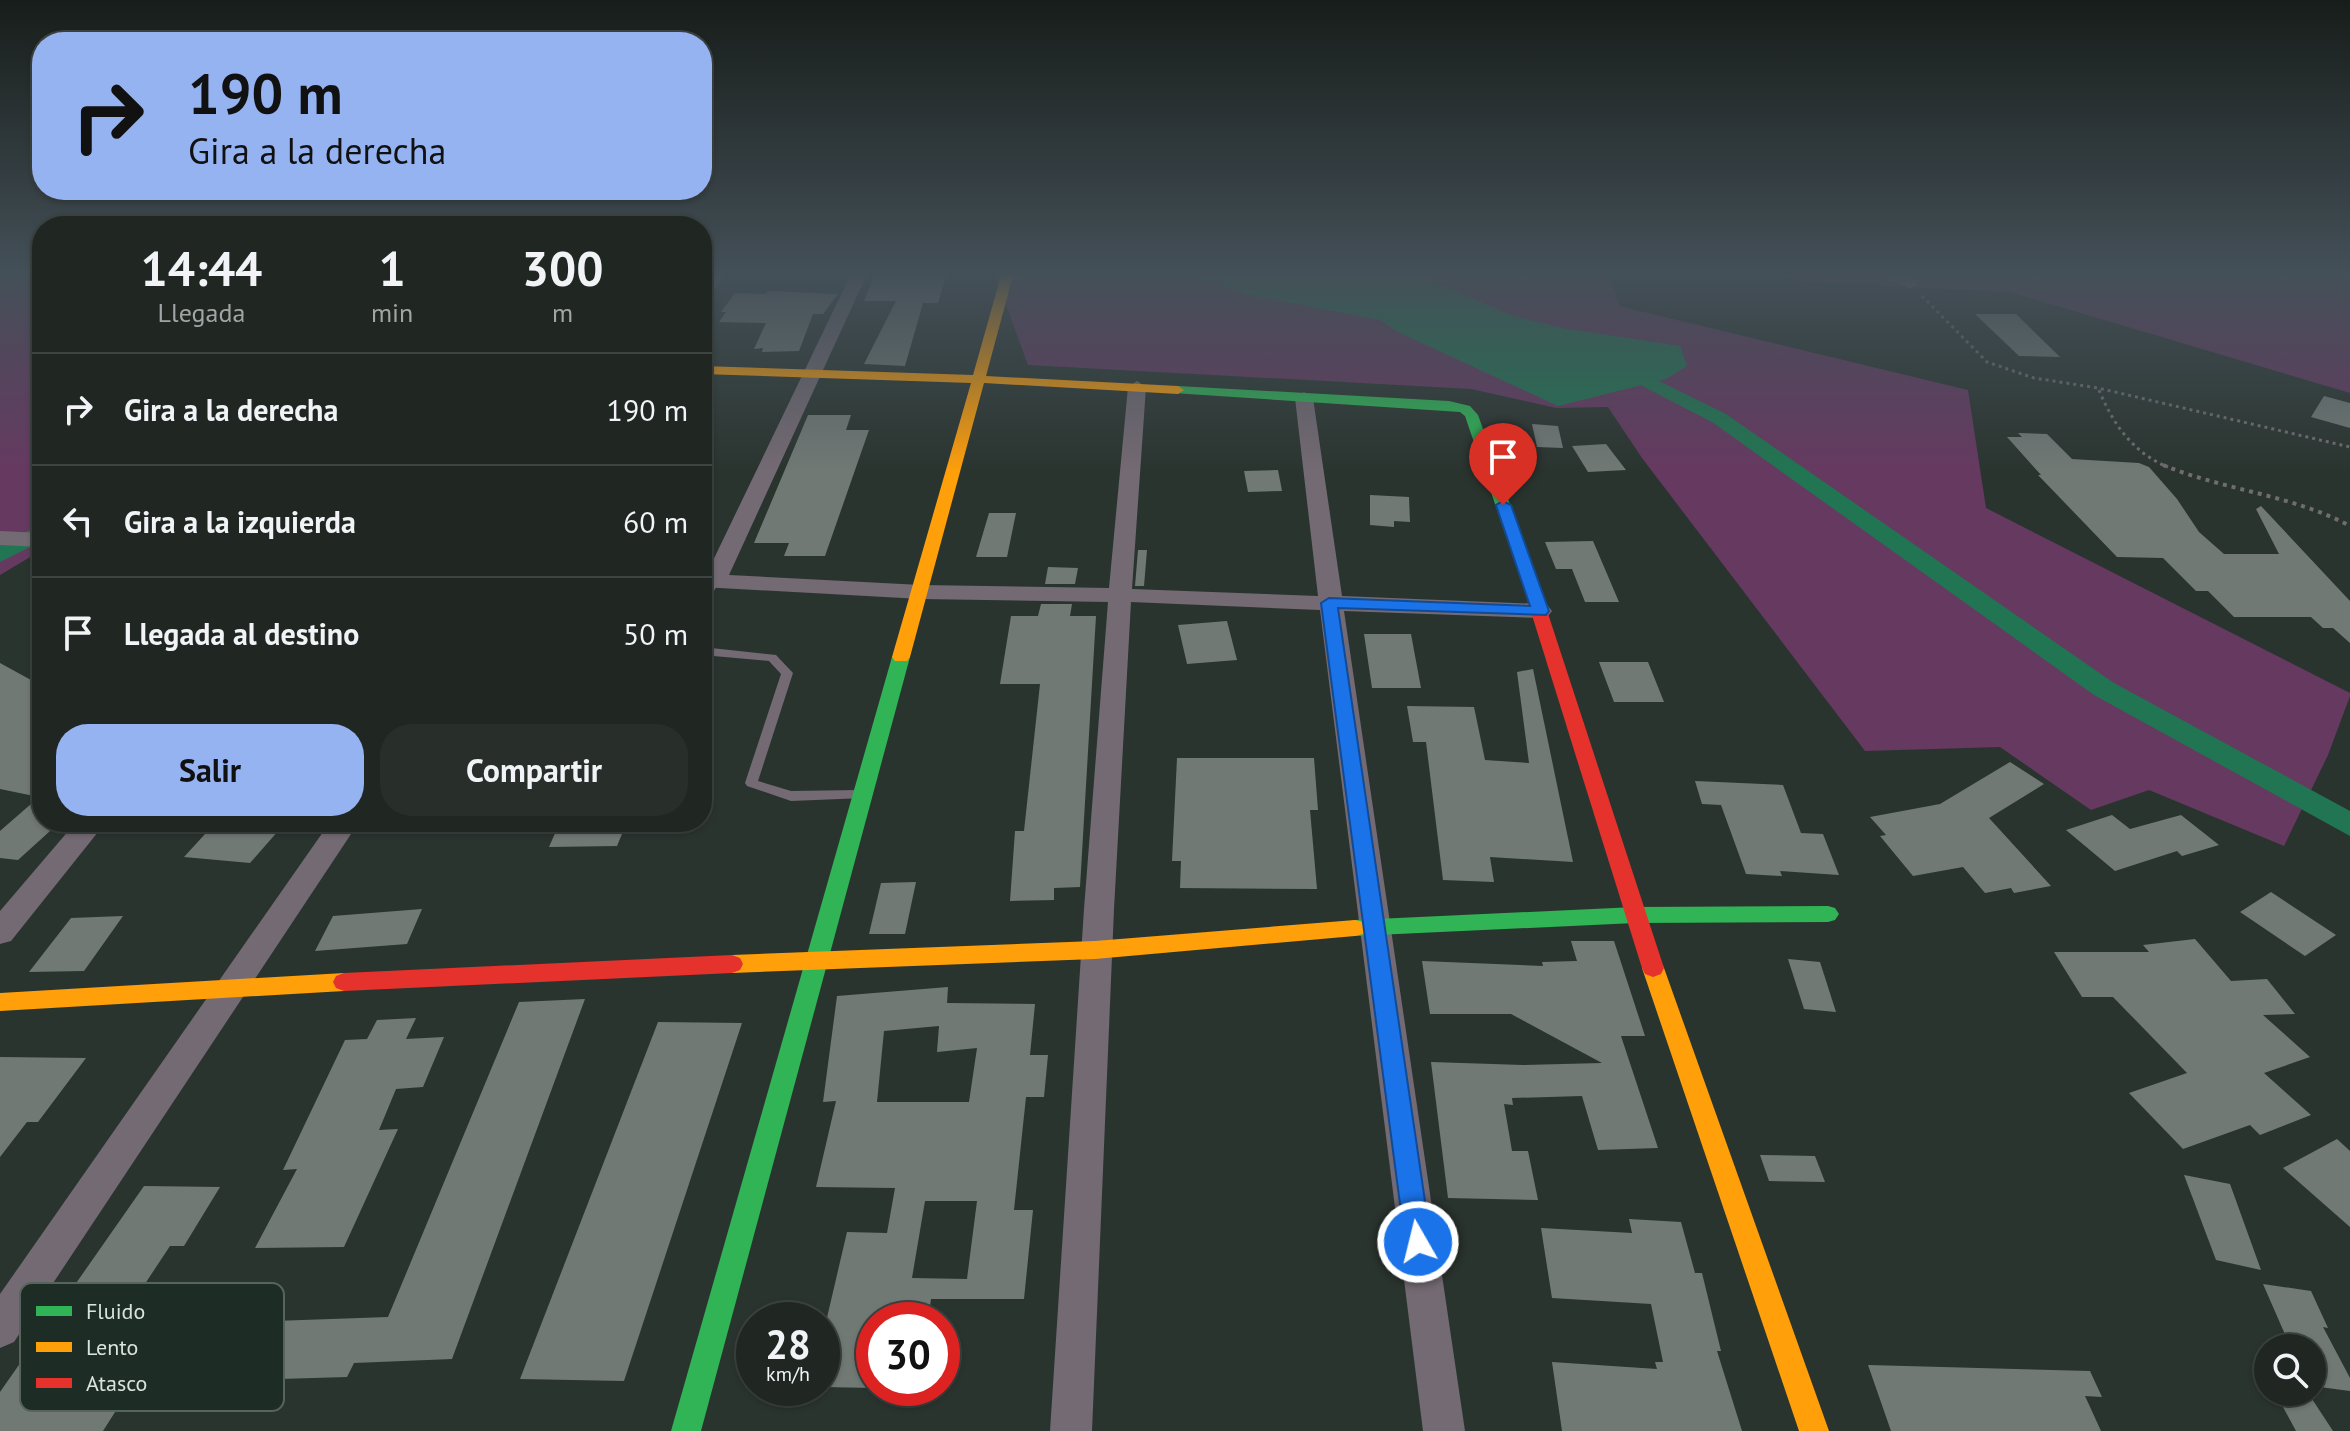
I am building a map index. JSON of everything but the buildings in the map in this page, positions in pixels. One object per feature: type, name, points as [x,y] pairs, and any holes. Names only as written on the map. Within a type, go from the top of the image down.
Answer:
[{"type":"street","points":[[712,574],[828,339]]},
{"type":"street","points":[[686,1431],[814,962],[921,592],[990,339]]},
{"type":"street","points":[[712,370],[1137,387],[1449,405],[1465,409],[1476,425],[1540,611],[1635,915],[1814,1431]]},
{"type":"street","points":[[1071,1431],[1095,950],[1118,595],[1137,387]]},
{"type":"street","points":[[1304,398],[1329,603],[1444,1431]]},
{"type":"street","points":[[4,538],[32,539]]},
{"type":"street","points":[[712,580],[921,592],[1118,595],[1540,611]]},
{"type":"street","points":[[0,932],[84,832]]},
{"type":"street","points":[[31,1283],[338,832]]},
{"type":"street","points":[[0,1002],[487,974],[1095,950],[1373,927],[1635,915],[1828,914]]},
{"type":"street","points":[[0,1328],[20,1299]]},
{"type":"lane","points":[[712,652],[772,658],[787,673],[751,783],[791,796],[862,795]]},
{"type":"path","points":[[1964,339],[1987,362],[2034,378],[2099,389],[2350,447]]},
{"type":"path","points":[[2099,389],[2110,417],[2145,458],[2202,481],[2272,496],[2324,512],[2350,526]]},
{"type":"shaded area","points":[[0,339],[32,339],[32,556],[0,575]]},
{"type":"shaded area","points":[[1018,339],[1755,339],[1968,390],[1986,508],[2350,693],[2350,696],[2328,755],[2284,846],[2149,790],[2091,810],[2000,747],[1865,751],[1642,458],[1608,407],[1556,408],[1471,389],[1028,365]]},
{"type":"shaded area","points":[[1413,339],[1633,339],[1680,346],[1687,366],[1666,379],[1558,406]]},
{"type":"shaded area","points":[[2167,339],[2350,339],[2350,393]]},
{"type":"waterway","points":[[1651,383],[1719,418],[2104,689],[2350,825]]},
{"type":"waterway","points":[[0,555],[32,537]]},
{"type":"traffic: fast","points":[[1178,390],[1449,405],[1465,409],[1471,415],[1529,580]]},
{"type":"traffic: fast","points":[[686,1431],[901,657]]},
{"type":"traffic: fast","points":[[1355,928],[1635,915],[1828,914]]},
{"type":"traffic: slow","points":[[901,657],[989,339]]},
{"type":"traffic: slow","points":[[712,370],[979,379],[1178,390]]},
{"type":"traffic: slow","points":[[732,964],[1095,950],[1355,928]]},
{"type":"traffic: slow","points":[[1653,968],[1814,1431]]},
{"type":"traffic: slow","points":[[0,1002],[344,982]]},
{"type":"traffic: jam","points":[[1529,580],[1653,968]]},
{"type":"traffic: jam","points":[[344,982],[732,964]]},
{"type":"route","points":[[1418,1242],[1329,603],[1540,611],[1503,505]]}]
